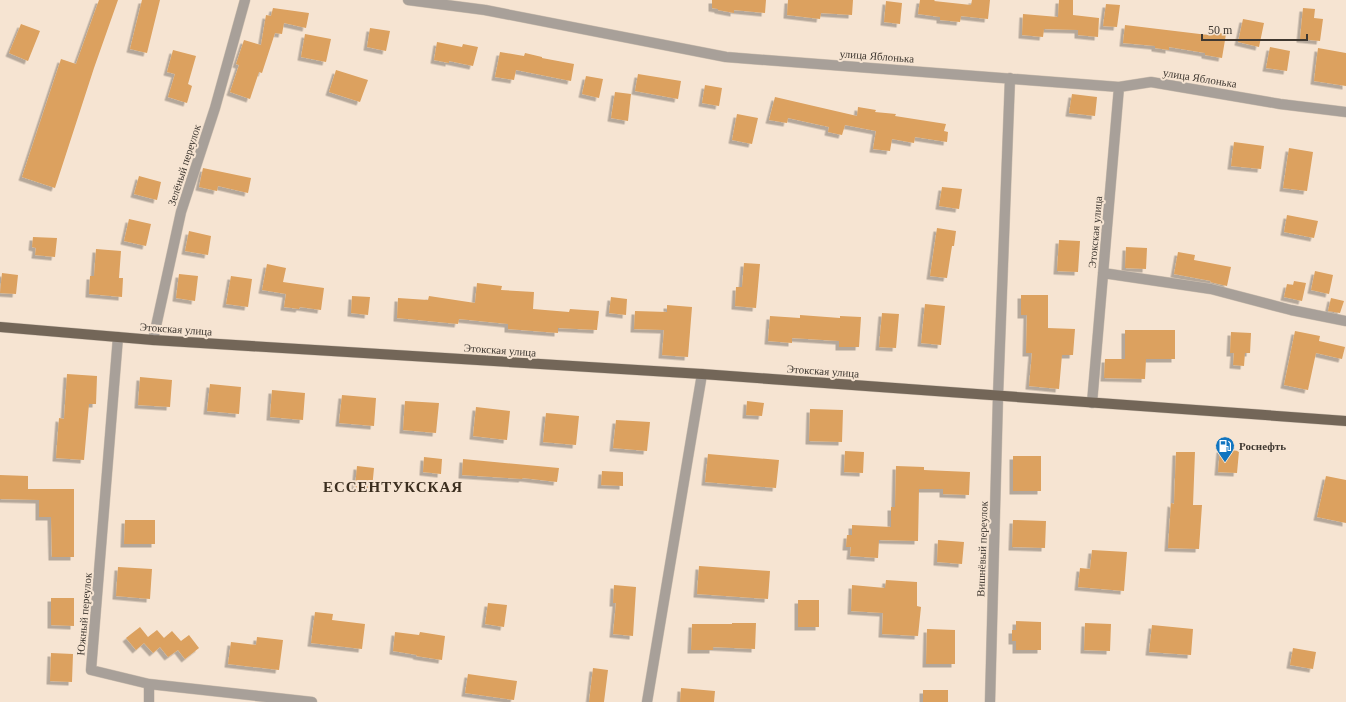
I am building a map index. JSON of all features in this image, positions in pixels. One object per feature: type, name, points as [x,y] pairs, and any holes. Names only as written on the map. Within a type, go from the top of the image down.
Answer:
[{"type":"main road","name":"Этокская улица","points":[[0,327],[153,340],[702,374],[1346,421]]},
{"type":"street","name":"Зелёный переулок","points":[[153,340],[181,212],[215,108],[245,0]]},
{"type":"street","name":"улица Яблонька","points":[[408,0],[485,10],[726,57],[1120,87],[1151,82],[1280,104],[1346,112]]},
{"type":"street","points":[[998,396],[1010,78]]},
{"type":"street","name":"Этокская улица","points":[[1092,403],[1120,87]]},
{"type":"street","points":[[1103,273],[1211,289],[1291,310],[1346,321]]},
{"type":"street","name":"Южный переулок","points":[[118,337],[91,670],[149,684],[312,702]]},
{"type":"street","points":[[647,702],[702,374]]},
{"type":"street","name":"Вишнёвый переулок","points":[[990,702],[998,396]]},
{"type":"street","points":[[149,684],[149,702]]},
{"type":"building","points":[[99,0],[118,0],[55,188],[22,177],[61,59],[76,64]]},
{"type":"building","points":[[142,0],[160,0],[147,53],[130,49]]},
{"type":"building","points":[[712,0],[766,0],[765,13],[734,10],[734,13],[718,10],[712,8]]},
{"type":"building","points":[[788,0],[853,0],[852,15],[821,13],[820,19],[787,15]]},
{"type":"building","points":[[920,0],[935,0],[934,1],[971,5],[972,0],[990,0],[988,19],[961,16],[960,22],[940,20],[940,17],[918,14]]},
{"type":"building","points":[[1059,0],[1073,0],[1073,15],[1099,18],[1098,37],[1078,35],[1078,30],[1044,29],[1043,37],[1022,35],[1023,14],[1058,17]]},
{"type":"building","points":[[886,1],[902,3],[900,24],[884,22]]},
{"type":"building","points":[[1106,4],[1120,5],[1117,27],[1103,26]]},
{"type":"building","points":[[273,8],[309,13],[306,28],[284,23],[282,34],[275,33],[262,73],[259,72],[250,99],[230,92],[239,65],[236,64],[244,40],[261,45],[266,15],[271,16]]},
{"type":"building","points":[[1303,8],[1315,9],[1314,18],[1323,19],[1320,41],[1300,39]]},
{"type":"building","points":[[1243,19],[1264,23],[1259,47],[1238,42]]},
{"type":"building","points":[[21,24],[40,31],[28,61],[9,53]]},
{"type":"building","points":[[1125,25],[1208,35],[1208,31],[1226,34],[1222,58],[1205,55],[1205,53],[1169,47],[1169,50],[1155,48],[1155,46],[1123,43]]},
{"type":"building","points":[[370,28],[390,31],[386,51],[367,47]]},
{"type":"building","points":[[305,34],[331,39],[326,62],[301,57]]},
{"type":"building","points":[[437,42],[462,47],[463,44],[478,47],[473,66],[449,61],[449,63],[434,60]]},
{"type":"building","points":[[1270,47],[1290,51],[1287,71],[1266,68]]},
{"type":"building","points":[[1318,48],[1346,53],[1346,86],[1314,81]]},
{"type":"building","points":[[173,50],[196,56],[188,84],[192,86],[187,103],[168,97],[175,74],[167,72]]},
{"type":"building","points":[[500,52],[524,56],[525,53],[574,64],[571,81],[516,70],[514,80],[495,77]]},
{"type":"building","points":[[336,70],[368,80],[360,102],[329,92]]},
{"type":"building","points":[[638,74],[681,81],[678,99],[635,91]]},
{"type":"building","points":[[586,76],[603,79],[599,98],[582,94]]},
{"type":"building","points":[[705,85],[722,88],[719,106],[702,103]]},
{"type":"building","points":[[615,92],[631,94],[628,121],[611,118]]},
{"type":"building","points":[[1072,94],[1097,97],[1095,116],[1069,113]]},
{"type":"building","points":[[775,97],[857,116],[858,107],[876,110],[875,112],[896,114],[895,116],[946,124],[944,131],[948,132],[947,142],[915,137],[914,143],[892,139],[890,151],[873,149],[876,131],[845,125],[842,135],[828,132],[829,127],[788,118],[787,123],[769,120]]},
{"type":"building","points":[[737,114],[758,118],[752,144],[732,140]]},
{"type":"building","points":[[1234,142],[1264,146],[1261,169],[1231,166]]},
{"type":"building","points":[[1289,148],[1313,152],[1307,191],[1283,188]]},
{"type":"building","points":[[203,168],[251,178],[248,193],[218,186],[217,191],[199,187]]},
{"type":"building","points":[[139,176],[161,182],[157,200],[134,194]]},
{"type":"building","points":[[942,187],[962,189],[959,209],[939,206]]},
{"type":"building","points":[[1287,215],[1318,221],[1314,238],[1284,232]]},
{"type":"building","points":[[129,219],[151,224],[146,246],[124,241]]},
{"type":"building","points":[[937,228],[956,231],[947,278],[930,276]]},
{"type":"building","points":[[189,231],[211,236],[208,255],[185,251]]},
{"type":"building","points":[[33,237],[57,238],[55,257],[35,255],[36,248],[32,247]]},
{"type":"building","points":[[1059,240],[1080,241],[1078,272],[1057,271]]},
{"type":"building","points":[[1126,247],[1147,248],[1146,269],[1125,268]]},
{"type":"building","points":[[96,249],[121,251],[119,278],[123,278],[122,297],[89,294],[90,276],[94,276]]},
{"type":"building","points":[[1178,252],[1195,255],[1194,260],[1231,267],[1227,286],[1210,282],[1211,281],[1174,274]]},
{"type":"building","points":[[744,263],[760,264],[756,308],[735,306],[736,287],[742,287]]},
{"type":"building","points":[[267,264],[286,268],[283,282],[324,288],[321,310],[300,307],[299,309],[284,307],[286,294],[262,290]]},
{"type":"building","points":[[1315,271],[1333,275],[1329,294],[1311,290]]},
{"type":"building","points":[[2,273],[18,275],[16,294],[0,293]]},
{"type":"building","points":[[179,274],[198,276],[195,301],[176,298]]},
{"type":"building","points":[[231,276],[252,279],[248,307],[226,304]]},
{"type":"building","points":[[1294,281],[1306,283],[1302,301],[1284,297],[1287,284],[1293,285]]},
{"type":"building","points":[[477,283],[502,286],[501,290],[534,292],[533,309],[569,312],[570,309],[599,311],[597,330],[558,328],[558,333],[508,329],[508,324],[459,319],[458,324],[397,318],[398,298],[428,300],[429,296],[475,303]]},
{"type":"building","points":[[1021,295],[1048,295],[1048,328],[1075,329],[1073,355],[1062,355],[1059,389],[1029,386],[1032,353],[1026,353],[1027,315],[1021,315]]},
{"type":"building","points":[[352,296],[370,297],[368,315],[351,313]]},
{"type":"building","points":[[611,297],[627,299],[626,315],[609,313]]},
{"type":"building","points":[[1331,298],[1344,301],[1340,313],[1328,311]]},
{"type":"building","points":[[925,304],[945,306],[941,345],[921,343]]},
{"type":"building","points":[[667,305],[692,307],[688,357],[662,355],[664,330],[634,329],[635,311],[667,312]]},
{"type":"building","points":[[882,313],[899,314],[896,348],[879,347]]},
{"type":"building","points":[[800,315],[840,318],[840,316],[861,317],[859,347],[839,347],[839,341],[792,338],[792,343],[768,341],[770,316],[800,318]]},
{"type":"building","points":[[1125,330],[1175,330],[1175,359],[1146,359],[1145,379],[1104,378],[1105,359],[1125,359]]},
{"type":"building","points":[[1295,331],[1320,336],[1319,341],[1345,347],[1342,359],[1316,353],[1308,390],[1284,385]]},
{"type":"building","points":[[1231,332],[1251,333],[1250,353],[1245,353],[1244,366],[1233,365],[1234,353],[1230,353]]},
{"type":"building","points":[[67,374],[97,376],[96,404],[89,404],[84,460],[56,458],[59,418],[64,419]]},
{"type":"building","points":[[140,377],[172,380],[170,407],[138,405]]},
{"type":"building","points":[[210,384],[241,387],[239,414],[207,411]]},
{"type":"building","points":[[272,390],[305,393],[303,420],[270,417]]},
{"type":"building","points":[[342,395],[376,398],[374,426],[339,423]]},
{"type":"building","points":[[405,401],[439,403],[436,433],[403,430]]},
{"type":"building","points":[[747,401],[764,403],[762,416],[746,415]]},
{"type":"building","points":[[476,407],[510,411],[507,440],[473,436]]},
{"type":"building","points":[[810,409],[843,410],[842,442],[809,441]]},
{"type":"building","points":[[546,413],[579,416],[576,445],[543,442]]},
{"type":"building","points":[[616,420],[650,422],[647,451],[613,448]]},
{"type":"building","points":[[1220,449],[1239,451],[1237,473],[1218,472]]},
{"type":"building","points":[[845,451],[864,452],[863,473],[844,472]]},
{"type":"building","points":[[1176,452],[1195,452],[1193,505],[1202,505],[1199,549],[1168,548],[1171,503],[1174,504]]},
{"type":"building","points":[[708,454],[779,460],[776,488],[705,482]]},
{"type":"building","points":[[1013,456],[1041,456],[1041,491],[1013,491]]},
{"type":"building","points":[[424,457],[442,459],[441,474],[423,472]]},
{"type":"building","points":[[463,459],[559,468],[557,482],[523,478],[462,475]]},
{"type":"building","points":[[357,466],[374,468],[372,489],[355,488]]},
{"type":"building","points":[[896,466],[924,467],[924,470],[970,472],[969,495],[943,494],[943,489],[919,489],[918,541],[879,540],[878,558],[850,556],[851,547],[846,547],[847,535],[852,535],[852,525],[891,527],[891,507],[895,507]]},
{"type":"building","points":[[602,471],[623,472],[623,486],[601,485]]},
{"type":"building","points":[[0,475],[28,476],[28,489],[74,489],[74,557],[52,557],[51,517],[39,517],[39,500],[0,499]]},
{"type":"building","points":[[1326,476],[1346,480],[1346,523],[1317,517]]},
{"type":"building","points":[[125,520],[155,520],[155,544],[124,544]]},
{"type":"building","points":[[1013,520],[1046,521],[1045,548],[1012,547]]},
{"type":"building","points":[[938,540],[964,542],[962,564],[937,562]]},
{"type":"building","points":[[1092,550],[1127,552],[1124,591],[1078,587],[1080,568],[1090,569]]},
{"type":"building","points":[[699,566],[770,571],[768,599],[697,594]]},
{"type":"building","points":[[118,567],[152,569],[150,599],[116,596]]},
{"type":"building","points":[[886,580],[917,582],[917,606],[921,607],[918,636],[882,634],[883,613],[851,611],[852,585],[885,588]]},
{"type":"building","points":[[614,585],[636,587],[633,636],[613,634],[616,603],[613,603]]},
{"type":"building","points":[[51,598],[74,598],[74,626],[51,625]]},
{"type":"building","points":[[798,600],[819,600],[819,627],[798,627]]},
{"type":"building","points":[[488,603],[507,605],[504,627],[485,624]]},
{"type":"building","points":[[315,612],[333,614],[332,620],[365,624],[362,649],[311,643]]},
{"type":"building","points":[[1016,621],[1041,622],[1041,650],[1016,650],[1016,641],[1012,641],[1012,630],[1016,630]]},
{"type":"building","points":[[756,623],[755,649],[713,647],[713,650],[691,650],[692,624]]},
{"type":"building","points":[[1085,623],[1111,624],[1110,651],[1084,650]]},
{"type":"building","points":[[1152,625],[1193,629],[1191,655],[1149,652]]},
{"type":"building","points":[[140,627],[148,637],[157,630],[164,638],[172,631],[181,641],[189,635],[199,648],[185,659],[178,650],[168,657],[160,647],[153,653],[144,643],[136,650],[126,638]]},
{"type":"building","points":[[927,629],[955,630],[955,664],[926,664]]},
{"type":"building","points":[[395,632],[419,635],[420,632],[445,636],[442,660],[393,651]]},
{"type":"building","points":[[257,637],[283,640],[279,670],[228,664],[231,642],[256,645]]},
{"type":"building","points":[[1293,648],[1316,652],[1313,669],[1290,665]]},
{"type":"building","points":[[51,653],[73,654],[72,682],[50,681]]},
{"type":"building","points":[[593,668],[608,670],[604,702],[589,702]]},
{"type":"building","points":[[468,674],[517,681],[514,700],[465,693]]},
{"type":"building","points":[[681,688],[715,691],[714,702],[680,702]]},
{"type":"building","points":[[923,690],[948,690],[948,702],[923,702]]},
{"type":"place","name":"Роснефть","points":[[1225,463]]},
{"type":"district","name":"ЕССЕНТУКСКАЯ","points":[[393,487]]}]
